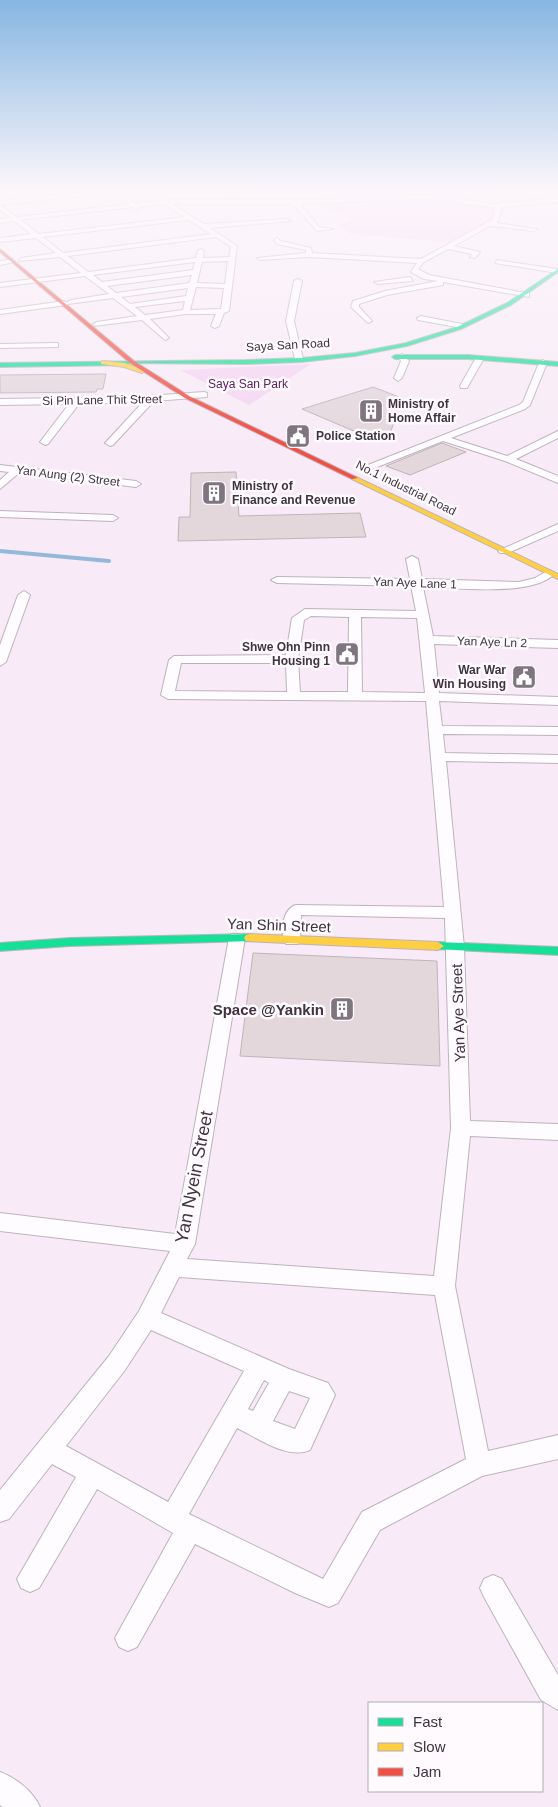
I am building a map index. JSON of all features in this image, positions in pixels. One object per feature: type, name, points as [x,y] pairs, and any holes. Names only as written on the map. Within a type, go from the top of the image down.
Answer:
[{"type":"main road","points":[[32,272],[121,347],[204,395]]},
{"type":"main road","name":"Saya San Road","points":[[0,365],[132,362],[187,363],[322,358],[386,351],[400,352],[462,326],[526,295],[555,272]]},
{"type":"main road","points":[[67,303],[98,324],[121,347],[132,362],[190,399]]},
{"type":"main road","points":[[444,333],[437,340],[438,346],[474,356]]},
{"type":"main road","points":[[121,347],[152,358],[187,363]]},
{"type":"main road","points":[[103,363],[114,357],[121,347]]},
{"type":"main road","points":[[386,351],[527,360],[558,360]]},
{"type":"main road","points":[[322,358],[400,352],[474,356]]},
{"type":"main road","points":[[527,360],[558,364]]},
{"type":"main road","points":[[103,363],[125,366],[151,375]]},
{"type":"main road","points":[[166,373],[174,366],[187,363]]},
{"type":"main road","name":"No.1 Industrial Road","points":[[204,395],[400,487]]},
{"type":"main road","name":"No.1 Industrial Road","points":[[190,399],[554,575]]},
{"type":"main road","points":[[368,485],[383,479]]},
{"type":"main road","points":[[433,517],[448,510]]},
{"type":"main road","points":[[505,536],[536,550]]},
{"type":"main road","name":"Yan Shin Street","points":[[0,947],[70,942],[237,938],[558,951]]},
{"type":"street","points":[[0,285],[99,272]]},
{"type":"street","points":[[100,285],[193,272]]},
{"type":"street","points":[[186,312],[195,272]]},
{"type":"street","points":[[215,326],[223,311],[232,272]]},
{"type":"street","points":[[418,272],[427,277],[450,282],[526,295]]},
{"type":"street","points":[[86,274],[158,329],[165,338]]},
{"type":"street","points":[[378,282],[427,277]]},
{"type":"street","points":[[298,281],[290,321],[299,359]]},
{"type":"street","points":[[368,321],[355,307],[356,304],[390,292],[450,282]]},
{"type":"street","points":[[0,312],[191,286],[230,286]]},
{"type":"street","points":[[390,292],[407,298]]},
{"type":"street","points":[[129,306],[189,298]]},
{"type":"street","points":[[372,298],[388,303]]},
{"type":"street","points":[[98,324],[186,312],[223,311]]},
{"type":"street","points":[[421,318],[462,326]]},
{"type":"street","points":[[0,346],[55,345]]},
{"type":"street","points":[[398,378],[405,361],[400,352]]},
{"type":"street","points":[[464,386],[474,356]]},
{"type":"street","points":[[363,470],[522,407],[527,403],[543,363]]},
{"type":"street","name":"Si Pin Lane Thit Street","points":[[0,402],[190,399],[204,395]]},
{"type":"street","points":[[110,443],[151,399]]},
{"type":"street","points":[[46,442],[76,401]]},
{"type":"street","points":[[508,459],[556,436]]},
{"type":"street","points":[[442,438],[508,459],[558,480]]},
{"type":"street","name":"Yan Aung (2) Street","points":[[0,468],[136,484]]},
{"type":"street","points":[[0,486],[18,469]]},
{"type":"street","points":[[0,514],[112,518]]},
{"type":"street","points":[[504,550],[558,527]]},
{"type":"street","name":"Yan Aye Street","points":[[412,559],[427,640],[456,947],[462,1128],[444,1286],[479,1465]]},
{"type":"street","name":"Yan Aye Lane 1","points":[[278,580],[519,585],[554,575]]},
{"type":"street","points":[[0,662],[24,595]]},
{"type":"street","points":[[294,696],[292,659],[298,618],[302,615],[309,612],[422,615]]},
{"type":"street","points":[[355,613],[356,697]]},
{"type":"street","name":"Yan Aye Ln 2","points":[[427,640],[558,644]]},
{"type":"street","points":[[292,659],[178,659],[175,660],[168,694],[172,696],[432,697],[558,701]]},
{"type":"street","points":[[435,730],[558,731]]},
{"type":"street","points":[[438,757],[558,759]]},
{"type":"street","points":[[292,940],[293,913],[296,910],[453,913]]},
{"type":"street","name":"Yan Nyein Street","points":[[0,1510],[117,1363],[147,1318],[184,1244],[237,938]]},
{"type":"street","points":[[462,1128],[558,1132]]},
{"type":"street","points":[[0,1222],[126,1235],[184,1244]]},
{"type":"street","points":[[172,1267],[444,1286]]},
{"type":"street","points":[[147,1318],[284,1378],[320,1391],[323,1396],[302,1442],[288,1440],[232,1413]]},
{"type":"street","points":[[128,1638],[232,1413],[259,1367]]},
{"type":"street","points":[[258,1424],[284,1378]]},
{"type":"street","points":[[49,1449],[181,1523],[304,1584],[329,1594],[371,1521],[479,1465],[558,1447]]},
{"type":"street","points":[[30,1578],[93,1472]]},
{"type":"street","points":[[493,1588],[551,1690],[558,1696]]},
{"type":"street","points":[[0,1786],[25,1807]]},
{"type":"green space","name":"Saya San Park","points":[[311,364],[249,405],[180,370]]},
{"type":"building","points":[[106,374],[103,389],[97,389],[96,392],[0,393],[0,375]]},
{"type":"building","name":"Ministry of Home Affair","points":[[373,387],[402,398],[391,431],[370,438],[302,409]]},
{"type":"building","points":[[442,443],[466,452],[410,475],[386,466]]},
{"type":"building","name":"Ministry of Finance and Revenue","points":[[236,472],[239,516],[360,513],[366,537],[178,541],[179,517],[190,517],[191,473]]},
{"type":"building","name":"Space @Yankin","points":[[253,953],[437,961],[440,1066],[240,1056]]},
{"type":"waterway","points":[[0,551],[109,561]]},
{"type":"traffic: fast","points":[[132,362],[301,360],[355,355],[407,345],[459,328],[509,304],[555,272]]},
{"type":"traffic: fast","points":[[395,357],[468,357],[558,364]]},
{"type":"traffic: fast","points":[[0,365],[127,363]]},
{"type":"traffic: fast","points":[[0,947],[70,942],[250,938]]},
{"type":"traffic: fast","points":[[438,946],[558,951]]},
{"type":"traffic: slow","points":[[103,363],[125,365],[142,371]]},
{"type":"traffic: slow","points":[[354,478],[558,577]]},
{"type":"traffic: slow","points":[[250,938],[438,946]]},
{"type":"traffic: jam","points":[[26,272],[132,362],[187,397],[354,478]]},
{"type":"place","name":"Ministry of Home Affair","points":[[371,411]]},
{"type":"place","name":"Police Station","points":[[298,436]]},
{"type":"place","name":"Ministry of Finance and Revenue","points":[[214,493]]},
{"type":"place","name":"Shwe Ohn Pinn Housing 1","points":[[347,654]]},
{"type":"place","name":"War War Win Housing","points":[[524,677]]},
{"type":"place","name":"Space @Yankin","points":[[342,1009]]}]
